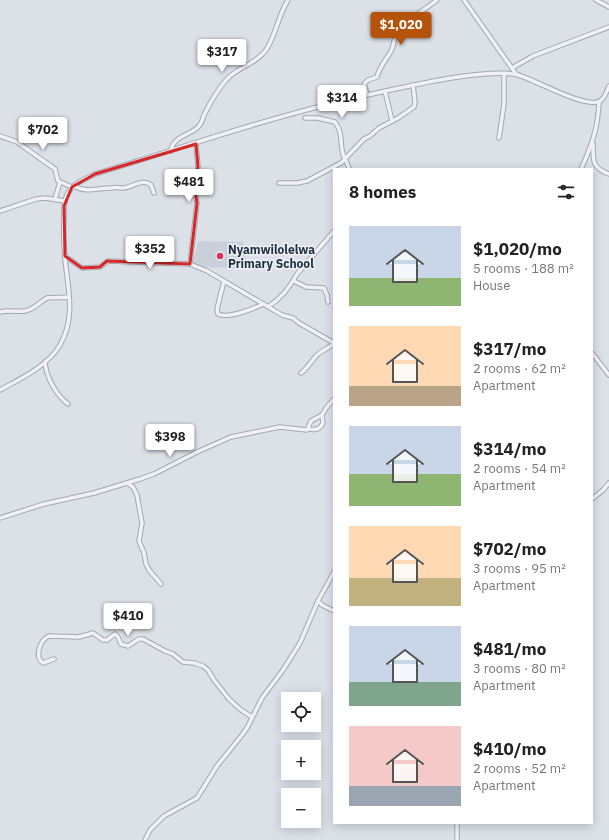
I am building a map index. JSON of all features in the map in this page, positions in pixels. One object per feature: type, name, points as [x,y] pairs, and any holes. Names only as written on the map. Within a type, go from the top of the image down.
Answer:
[{"type":"street","points":[[171,151],[173,144],[184,135],[200,126],[210,103],[226,80],[235,72],[253,62],[266,50],[273,36],[282,8],[288,0]]},
{"type":"street","points":[[367,94],[364,84],[368,80],[377,77],[378,71],[392,49],[395,36],[407,22],[437,0]]},
{"type":"street","points":[[464,0],[516,74]]},
{"type":"street","points":[[596,0],[609,7]]},
{"type":"street","points":[[512,68],[533,56],[609,27]]},
{"type":"street","points":[[499,138],[504,104],[504,73]]},
{"type":"street","points":[[0,390],[40,366],[60,346],[67,331],[70,313],[63,230],[65,200],[67,194],[73,187],[95,174],[308,109],[367,94],[458,77],[504,73],[516,74],[536,81],[577,100],[600,102]]},
{"type":"street","points":[[279,183],[297,183],[307,181],[341,163],[364,139],[414,107],[415,102],[413,85]]},
{"type":"street","points":[[581,168],[593,141],[598,122],[600,102],[609,86]]},
{"type":"street","points":[[385,91],[392,121]]},
{"type":"street","points":[[305,118],[318,118],[335,122],[340,131],[342,138],[342,152],[349,168]]},
{"type":"street","points":[[0,136],[18,142],[55,169],[57,179],[60,182],[73,187],[92,190],[123,188],[145,182],[151,185],[154,194]]},
{"type":"street","points":[[593,141],[594,163],[598,169],[609,174]]},
{"type":"street","points":[[190,264],[197,203],[194,190],[198,167],[196,144]]},
{"type":"street","points":[[55,199],[60,182]]},
{"type":"street","points":[[0,211],[36,199],[45,198],[65,200]]},
{"type":"street","points":[[269,306],[286,292],[297,274],[333,232]]},
{"type":"street","points":[[65,256],[82,268],[100,267],[108,261],[190,264],[200,267],[282,315],[293,318],[333,343]]},
{"type":"street","points":[[294,281],[306,287],[324,288],[328,302]]},
{"type":"street","points":[[224,282],[218,305],[218,314],[222,315],[242,312],[262,304]]},
{"type":"street","points":[[0,312],[23,311],[36,307],[50,297],[69,297]]},
{"type":"street","points":[[301,373],[317,355],[333,345]]},
{"type":"street","points":[[593,354],[609,375]]},
{"type":"street","points":[[44,362],[47,374],[58,395],[68,404]]},
{"type":"street","points":[[308,429],[311,421],[322,415],[333,400]]},
{"type":"street","points":[[0,518],[44,504],[127,483],[154,474],[230,437],[280,427],[300,430],[315,430],[320,428],[323,423],[322,415]]},
{"type":"street","points":[[127,483],[133,487],[137,495],[142,523],[139,541],[144,553],[146,564],[161,584]]},
{"type":"street","points":[[593,498],[609,483]]},
{"type":"street","points":[[144,840],[150,830],[164,816],[197,798],[217,766],[247,728],[265,693],[283,670],[300,643],[318,601],[333,574]]},
{"type":"street","points":[[318,601],[322,605],[333,610]]},
{"type":"street","points":[[54,659],[43,663],[39,658],[41,642],[49,636],[80,637],[93,633],[103,640],[107,640],[115,634],[121,644],[128,646],[139,639],[143,639],[162,650],[175,655],[183,662],[203,666],[208,670],[232,702],[252,717]]},
{"type":"street","points":[[457,824],[457,840]]},
{"type":"highlighted area","points":[[196,144],[198,167],[194,184],[197,203],[190,264],[107,261],[100,267],[82,268],[65,256],[64,206],[72,187],[95,174]]},
{"type":"shaded area","points":[[198,241],[243,242],[247,268],[192,267]]},
{"type":"place","name":"Nyamwilolelwa Primary School","points":[[220,256]]}]
